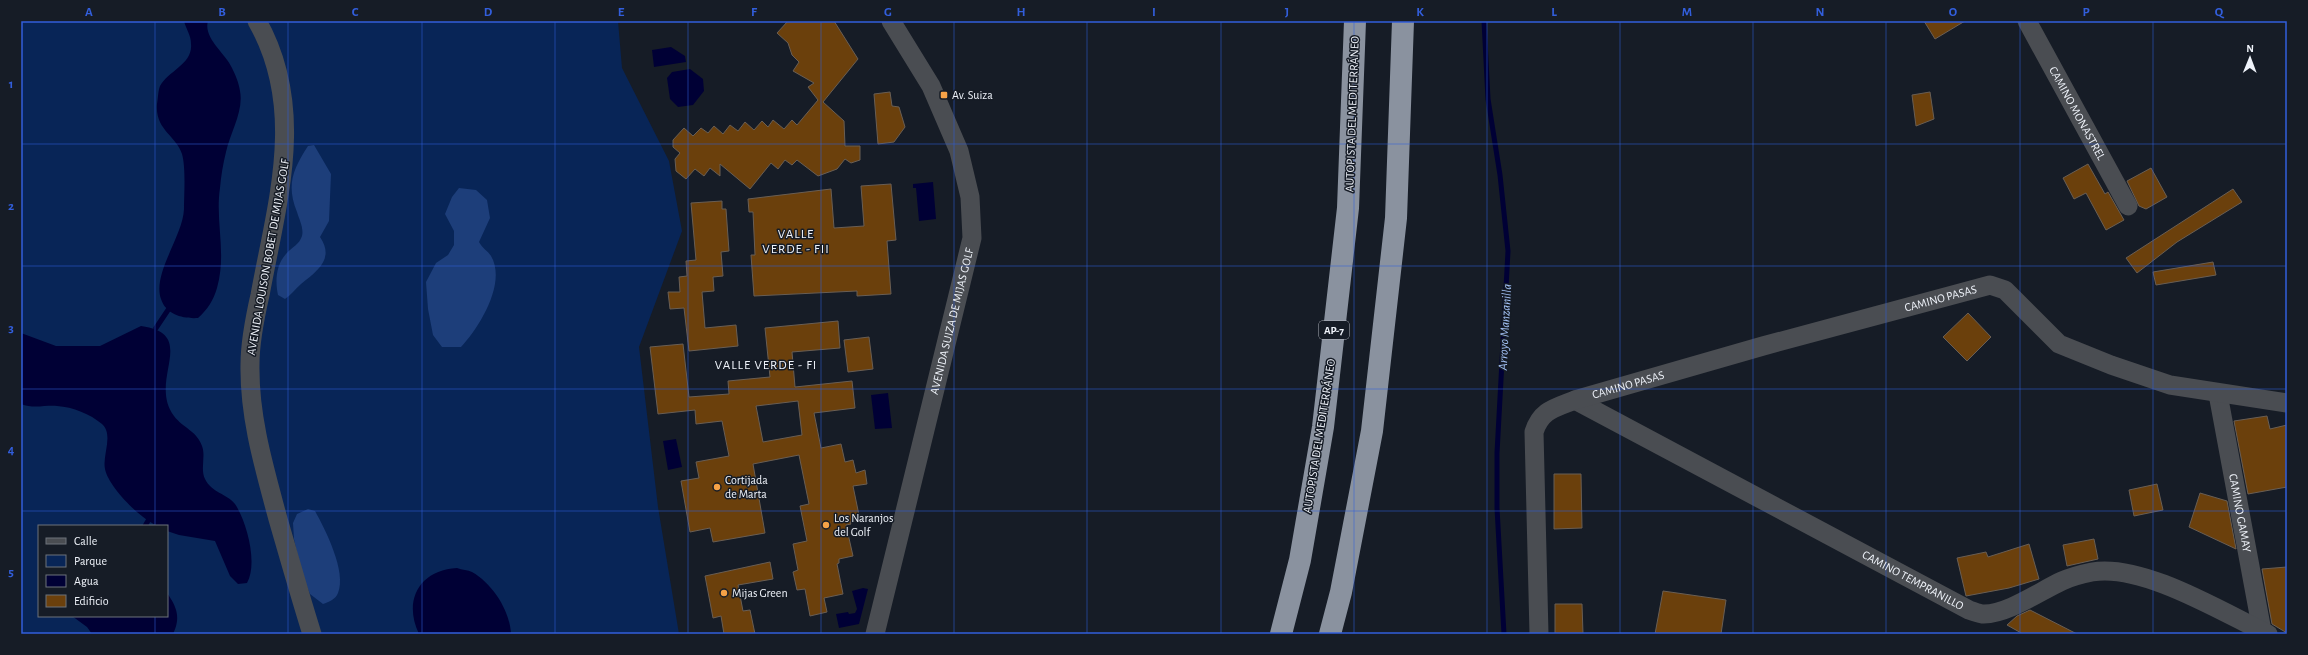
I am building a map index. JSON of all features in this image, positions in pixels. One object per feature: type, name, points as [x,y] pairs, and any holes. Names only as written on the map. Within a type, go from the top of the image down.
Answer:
[{"type":"highway","name":"AUTOPISTA DEL MEDITERRÁNEO","points":[[1281,634],[1300,560],[1323,427],[1348,208],[1355,21]]},
{"type":"highway","points":[[1330,634],[1341,592],[1372,431],[1396,218],[1404,21]]},
{"type":"street","name":"AVENIDA LOUISON BOBET DE MIJAS GOLF","points":[[257,21],[270,44],[279,78],[284,112],[285,148],[283,179],[254,322],[250,363],[251,400],[256,437],[312,634]]},
{"type":"street","name":"AVENIDA SUIZA DE MIJAS GOLF","points":[[875,634],[972,238],[970,198],[959,151],[931,86],[891,21]]},
{"type":"street","name":"CAMINO MONASTREL","points":[[2032,23],[2128,206]]},
{"type":"street","name":"CAMINO PASAS","points":[[1539,634],[1534,432],[1538,421],[1547,411],[1575,400],[1763,346],[1990,285],[2005,290],[2059,344],[2111,365],[2170,385],[2218,394],[2287,402]]},
{"type":"street","name":"CAMINO GAMAY","points":[[2218,394],[2265,633]]},
{"type":"street","name":"CAMINO TEMPRANILLO","points":[[1575,400],[1969,610],[1983,614],[2000,610],[2064,580],[2093,572],[2118,572],[2145,576],[2265,633]]},
{"type":"green space","points":[[21,21],[618,21],[622,68],[669,161],[682,231],[639,347],[658,507],[679,634],[21,634]]},
{"type":"shaded area","points":[[314,145],[331,174],[329,221],[320,237],[326,252],[325,258],[318,269],[285,299],[278,295],[278,268],[286,254],[299,242],[302,236],[301,224],[292,194],[293,178],[298,162],[308,146]]},
{"type":"shaded area","points":[[459,188],[476,190],[487,200],[490,218],[479,242],[491,256],[495,267],[496,279],[489,304],[476,329],[461,347],[442,347],[433,335],[428,309],[426,282],[436,263],[448,255],[454,245],[454,231],[445,214],[452,197]]},
{"type":"shaded area","points":[[308,509],[315,511],[324,528],[334,551],[340,574],[340,584],[336,597],[323,604],[310,594],[301,572],[294,539],[293,523],[297,514]]},
{"type":"water","points":[[184,21],[208,21],[207,27],[212,39],[229,62],[236,76],[241,99],[226,152],[221,179],[219,201],[221,250],[220,275],[212,301],[198,318],[181,317],[171,312],[163,304],[159,289],[164,267],[182,220],[184,209],[184,167],[182,154],[179,147],[159,120],[157,104],[160,86],[168,76],[184,62],[191,51],[190,38]]},
{"type":"water","points":[[671,47],[685,56],[686,62],[654,67],[652,50]]},
{"type":"water","points":[[690,69],[703,79],[704,91],[693,105],[678,107],[670,99],[667,78],[672,72]]},
{"type":"water","points":[[933,182],[936,219],[919,221],[916,188],[913,188],[913,184]]},
{"type":"water","points":[[141,326],[158,331],[167,338],[170,348],[170,360],[166,388],[167,402],[174,416],[200,441],[203,450],[203,471],[208,484],[215,490],[228,497],[235,504],[243,521],[250,543],[251,554],[250,575],[247,583],[238,584],[230,576],[215,541],[179,535],[168,531],[168,525],[156,525],[151,523],[126,502],[107,476],[105,463],[107,434],[102,424],[97,420],[75,409],[57,406],[34,407],[21,404],[21,333],[56,346],[100,346]]},
{"type":"water","points":[[888,393],[892,428],[875,429],[871,395]]},
{"type":"water","points":[[676,439],[682,467],[668,470],[663,441]]},
{"type":"water","points":[[457,568],[472,572],[480,577],[493,591],[504,607],[510,625],[511,634],[419,634],[414,622],[413,610],[414,599],[418,589],[424,581],[433,575],[444,570]]},
{"type":"water","points":[[863,588],[868,589],[859,624],[839,628],[836,614],[848,612],[849,614],[855,613],[857,609],[852,591]]},
{"type":"water","points":[[168,595],[177,613],[177,623],[173,634],[92,634],[87,627],[73,617],[168,617]]},
{"type":"building","points":[[788,21],[834,21],[858,59],[823,102],[844,121],[845,146],[860,146],[860,160],[851,163],[845,159],[837,169],[818,176],[797,160],[792,165],[785,160],[778,169],[771,163],[750,189],[720,164],[720,176],[710,168],[704,176],[695,169],[686,179],[676,171],[675,159],[680,153],[673,147],[673,140],[684,128],[693,136],[701,128],[708,133],[714,126],[723,134],[730,125],[738,131],[745,122],[754,130],[762,121],[768,127],[773,120],[784,129],[792,120],[797,125],[818,100],[808,87],[814,83],[793,71],[799,62],[792,55],[788,43],[777,33]]},
{"type":"building","points":[[1924,21],[1965,21],[1935,39]]},
{"type":"building","points":[[890,92],[892,106],[899,107],[905,127],[894,142],[878,144],[874,94]]},
{"type":"building","points":[[1930,92],[1934,119],[1916,126],[1912,95]]},
{"type":"building","points":[[2088,164],[2105,194],[2108,192],[2124,220],[2106,230],[2086,193],[2074,199],[2063,178]]},
{"type":"building","points":[[2151,168],[2167,197],[2146,209],[2139,206],[2127,181]]},
{"type":"building","points":[[891,184],[896,240],[887,241],[891,294],[857,296],[857,291],[754,296],[751,255],[755,255],[753,212],[749,212],[748,199],[831,189],[834,228],[864,226],[861,186]]},
{"type":"building","points":[[2233,189],[2242,202],[2177,242],[2137,273],[2126,258]]},
{"type":"building","points":[[722,201],[722,209],[726,209],[729,251],[721,252],[723,276],[713,277],[714,291],[702,292],[705,328],[736,325],[738,346],[689,351],[684,308],[670,309],[668,292],[680,292],[679,277],[687,276],[686,261],[696,260],[691,203]]},
{"type":"building","points":[[2213,262],[2216,275],[2156,285],[2153,272]]},
{"type":"building","points":[[1968,313],[1991,337],[1967,361],[1943,337]]},
{"type":"building","points":[[838,321],[840,348],[792,352],[795,387],[852,381],[855,408],[814,413],[821,448],[841,444],[845,462],[853,460],[856,473],[865,470],[867,484],[853,486],[860,520],[850,522],[851,524],[846,525],[853,556],[839,559],[839,563],[837,564],[843,594],[824,598],[827,612],[810,616],[805,589],[797,590],[793,572],[798,570],[793,544],[807,541],[800,506],[809,504],[799,455],[753,464],[765,533],[713,542],[710,528],[690,532],[681,481],[699,478],[696,462],[729,456],[722,421],[696,424],[695,410],[658,414],[650,347],[683,344],[689,397],[729,394],[728,381],[770,377],[765,328]],"holes":[[[798,401],[802,435],[763,442],[756,406]]]},
{"type":"building","points":[[869,337],[873,369],[848,372],[844,340]]},
{"type":"building","points":[[2267,416],[2270,429],[2287,425],[2287,487],[2248,494],[2234,421]]},
{"type":"building","points":[[1554,474],[1581,474],[1582,528],[1554,529]]},
{"type":"building","points":[[2157,484],[2163,510],[2134,516],[2129,490]]},
{"type":"building","points":[[2200,493],[2227,501],[2236,549],[2189,527]]},
{"type":"building","points":[[2094,539],[2098,559],[2067,566],[2063,545]]},
{"type":"building","points":[[2029,544],[2039,579],[2009,588],[1966,596],[1957,558],[1986,552],[1988,557]]},
{"type":"building","name":"Mijas Green","points":[[770,562],[773,579],[738,585],[743,611],[750,610],[755,634],[724,634],[721,616],[713,618],[705,576]]},
{"type":"building","points":[[2287,567],[2287,633],[2272,624],[2262,569]]},
{"type":"building","points":[[1663,591],[1726,600],[1721,634],[1655,634]]},
{"type":"building","points":[[1555,604],[1582,604],[1583,634],[1555,634]]},
{"type":"building","points":[[2030,610],[2077,634],[2023,634],[2007,625],[2017,616]]},
{"type":"waterway","name":"Arroyo Manzanilla","points":[[1484,21],[1488,99],[1500,175],[1508,251],[1497,453],[1497,508],[1504,634]]},
{"type":"waterway","points":[[156,328],[168,310]]},
{"type":"waterway","points":[[146,525],[149,519]]},
{"type":"place","name":"Av. Suiza","points":[[944,95]]},
{"type":"place","name":"Cortijada de Marta","points":[[717,487]]},
{"type":"place","name":"Los Naranjos del Golf","points":[[826,525]]},
{"type":"place","name":"Mijas Green","points":[[724,593]]},
{"type":"district","name":"VALLE VERDE - FII","points":[[796,240]]},
{"type":"district","name":"VALLE VERDE - FI","points":[[766,364]]}]
